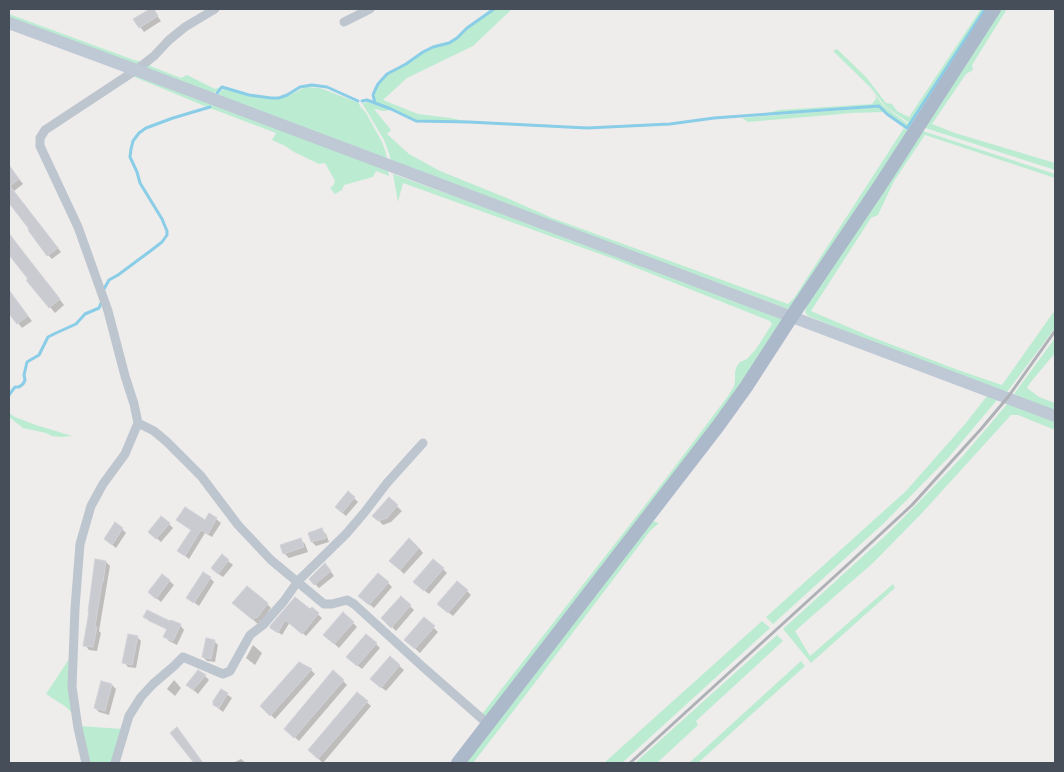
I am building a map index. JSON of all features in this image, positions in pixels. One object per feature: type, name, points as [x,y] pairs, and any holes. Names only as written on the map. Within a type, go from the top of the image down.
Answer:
[{"type":"main road","points":[[458,763],[746,387],[994,9]]},
{"type":"main road","points":[[9,23],[1055,416]]},
{"type":"street","points":[[86,763],[78,728],[72,687],[80,544],[91,506],[125,454],[138,423],[106,303],[78,227],[40,146],[40,138],[45,130],[136,70],[154,56],[169,40],[215,9]]},
{"type":"street","points":[[344,22],[370,9]]},
{"type":"street","points":[[138,423],[154,431],[201,476],[238,525],[271,560],[324,604],[347,600],[354,604],[488,724]]},
{"type":"street","points":[[115,763],[129,716],[141,697],[153,684],[183,657],[223,674],[230,671],[250,636],[263,625],[284,601],[298,581],[346,534],[387,483],[423,443]]},
{"type":"green space","points":[[495,9],[512,9],[473,46],[407,78],[383,100],[418,114],[469,122],[416,120],[376,103],[375,91],[387,74],[406,65],[423,52],[458,38],[467,29]]},
{"type":"green space","points":[[981,9],[984,9],[909,123],[885,106],[870,87],[833,51],[837,49],[866,77],[886,103],[892,104],[897,111],[909,117]]},
{"type":"green space","points":[[998,9],[1007,9],[972,65],[973,70],[966,74],[932,124],[955,133],[1055,163],[1055,170],[922,127]]},
{"type":"green space","points":[[9,14],[143,62],[139,65],[9,19]]},
{"type":"green space","points":[[155,56],[150,66],[181,78],[187,75],[215,89],[222,86],[214,95],[142,67]]},
{"type":"green space","points":[[137,73],[388,170],[389,176],[376,171],[373,177],[344,185],[342,190],[335,194],[330,188],[335,181],[325,163],[319,164],[272,140],[276,133],[132,76]]},
{"type":"green space","points":[[306,87],[320,88],[359,103],[382,142],[387,160],[217,97],[224,89],[249,96],[274,99],[285,97]]},
{"type":"green space","points":[[875,95],[884,106],[908,124],[906,127],[887,114],[880,105],[763,114],[779,110],[872,104],[876,99]]},
{"type":"green space","points":[[368,102],[391,110],[374,109],[391,130],[387,134],[409,154],[440,171],[552,218],[788,304],[794,298],[904,128],[907,130],[910,125],[913,127],[792,308],[788,309],[391,162],[384,140],[362,103]]},
{"type":"green space","points":[[879,107],[883,112],[748,122],[742,118]]},
{"type":"green space","points":[[920,130],[1055,174],[1055,178],[925,135],[894,181],[878,215],[871,218],[811,311],[869,336],[1002,385],[1055,310],[1055,328],[1007,392],[895,351],[808,316],[805,312],[807,305]]},
{"type":"green space","points":[[393,174],[781,317],[782,320],[738,388],[705,433],[488,715],[485,716],[482,714],[728,396],[734,386],[737,366],[756,349],[772,324],[770,321],[614,259],[403,183],[398,202]]},
{"type":"green space","points":[[1055,338],[1055,353],[1027,388],[1039,397],[1055,403],[1055,413],[1014,394]]},
{"type":"green space","points":[[987,396],[997,400],[949,457],[884,523],[773,624],[766,617],[906,491]]},
{"type":"green space","points":[[1008,403],[1055,422],[1055,430],[1018,415],[1011,415],[922,513],[874,562],[795,631],[810,656],[893,584],[895,588],[811,663],[783,629],[884,537],[915,506],[962,457]]},
{"type":"green space","points":[[9,413],[33,424],[72,436],[52,436],[23,428],[9,417]]},
{"type":"green space","points":[[653,521],[659,523],[650,531],[473,763],[465,763]]},
{"type":"green space","points":[[762,621],[770,628],[622,763],[604,763]]},
{"type":"green space","points":[[777,635],[783,641],[696,721],[698,725],[657,763],[635,763]]},
{"type":"green space","points":[[71,656],[72,713],[46,694]]},
{"type":"green space","points":[[801,661],[805,666],[698,763],[689,763]]},
{"type":"green space","points":[[80,726],[123,729],[113,763],[89,763]]},
{"type":"building","points":[[150,9],[154,9],[158,16],[139,28],[133,19]]},
{"type":"building","points":[[9,165],[19,179],[10,186],[58,248],[47,256],[9,203]]},
{"type":"building","points":[[9,234],[60,299],[49,308],[9,255]]},
{"type":"building","points":[[9,290],[28,316],[17,324],[9,314]]},
{"type":"building","points":[[348,491],[355,497],[342,513],[335,507]]},
{"type":"building","points":[[389,497],[398,505],[387,518],[378,521],[372,516]]},
{"type":"building","points":[[185,507],[205,520],[209,513],[217,518],[208,534],[201,530],[185,556],[177,551],[191,530],[176,520]]},
{"type":"building","points":[[161,516],[170,523],[156,539],[148,532]]},
{"type":"building","points":[[115,522],[123,528],[112,545],[104,539]]},
{"type":"building","points":[[322,528],[326,538],[311,542],[308,533]]},
{"type":"building","points":[[301,538],[304,547],[283,554],[280,545]]},
{"type":"building","points":[[409,538],[419,548],[400,570],[389,561]]},
{"type":"building","points":[[222,554],[229,560],[218,574],[211,568]]},
{"type":"building","points":[[95,559],[106,561],[93,647],[83,646]]},
{"type":"building","points":[[433,559],[444,568],[424,591],[413,582]]},
{"type":"building","points":[[325,563],[331,571],[314,585],[309,579]]},
{"type":"building","points":[[203,572],[211,577],[194,603],[186,598]]},
{"type":"building","points":[[378,573],[389,582],[369,605],[358,596]]},
{"type":"building","points":[[162,574],[170,580],[156,599],[148,592]]},
{"type":"building","points":[[457,581],[468,590],[448,613],[437,604]]},
{"type":"building","points":[[247,586],[268,603],[257,618],[253,620],[232,603]]},
{"type":"building","points":[[401,596],[411,605],[391,628],[381,618]]},
{"type":"building","points":[[295,597],[310,609],[312,607],[319,613],[302,634],[285,620],[278,633],[270,628],[270,626]]},
{"type":"building","points":[[147,610],[181,624],[173,641],[163,637],[167,629],[143,617]]},
{"type":"building","points":[[343,612],[354,622],[334,644],[323,635]]},
{"type":"building","points":[[424,617],[435,626],[415,649],[404,640]]},
{"type":"building","points":[[128,634],[138,636],[132,665],[122,663]]},
{"type":"building","points":[[366,634],[377,643],[357,666],[346,657]]},
{"type":"building","points":[[206,638],[215,640],[211,659],[202,657]]},
{"type":"building","points":[[390,656],[400,665],[381,688],[370,679]]},
{"type":"building","points":[[299,662],[312,669],[270,716],[260,706]]},
{"type":"building","points":[[198,670],[206,675],[193,690],[186,685]]},
{"type":"building","points":[[333,670],[344,680],[294,738],[284,729]]},
{"type":"building","points":[[101,681],[112,684],[105,711],[94,708]]},
{"type":"building","points":[[221,689],[228,693],[219,708],[213,705],[213,701]]},
{"type":"building","points":[[357,692],[368,701],[318,759],[308,750]]},
{"type":"building","points":[[177,727],[203,763],[194,763],[170,733]]},
{"type":"waterway","points":[[375,103],[373,95],[375,90],[387,74],[423,52],[449,43],[494,9]]},
{"type":"waterway","points":[[362,101],[367,100],[416,121],[587,128],[670,124],[714,118],[879,106],[907,128],[985,9]]},
{"type":"waterway","points":[[217,93],[222,87],[249,95],[279,98],[300,87],[312,85],[327,87],[358,101]]},
{"type":"waterway","points":[[104,289],[109,280],[153,249],[167,235],[162,219],[140,183],[130,157],[133,141],[146,128],[210,107]]},
{"type":"waterway","points":[[9,395],[15,387],[23,384],[27,362],[39,355],[48,337],[76,324],[85,314],[99,308],[101,303]]},
{"type":"railway","points":[[630,763],[912,505],[1008,397],[1055,331]]}]
